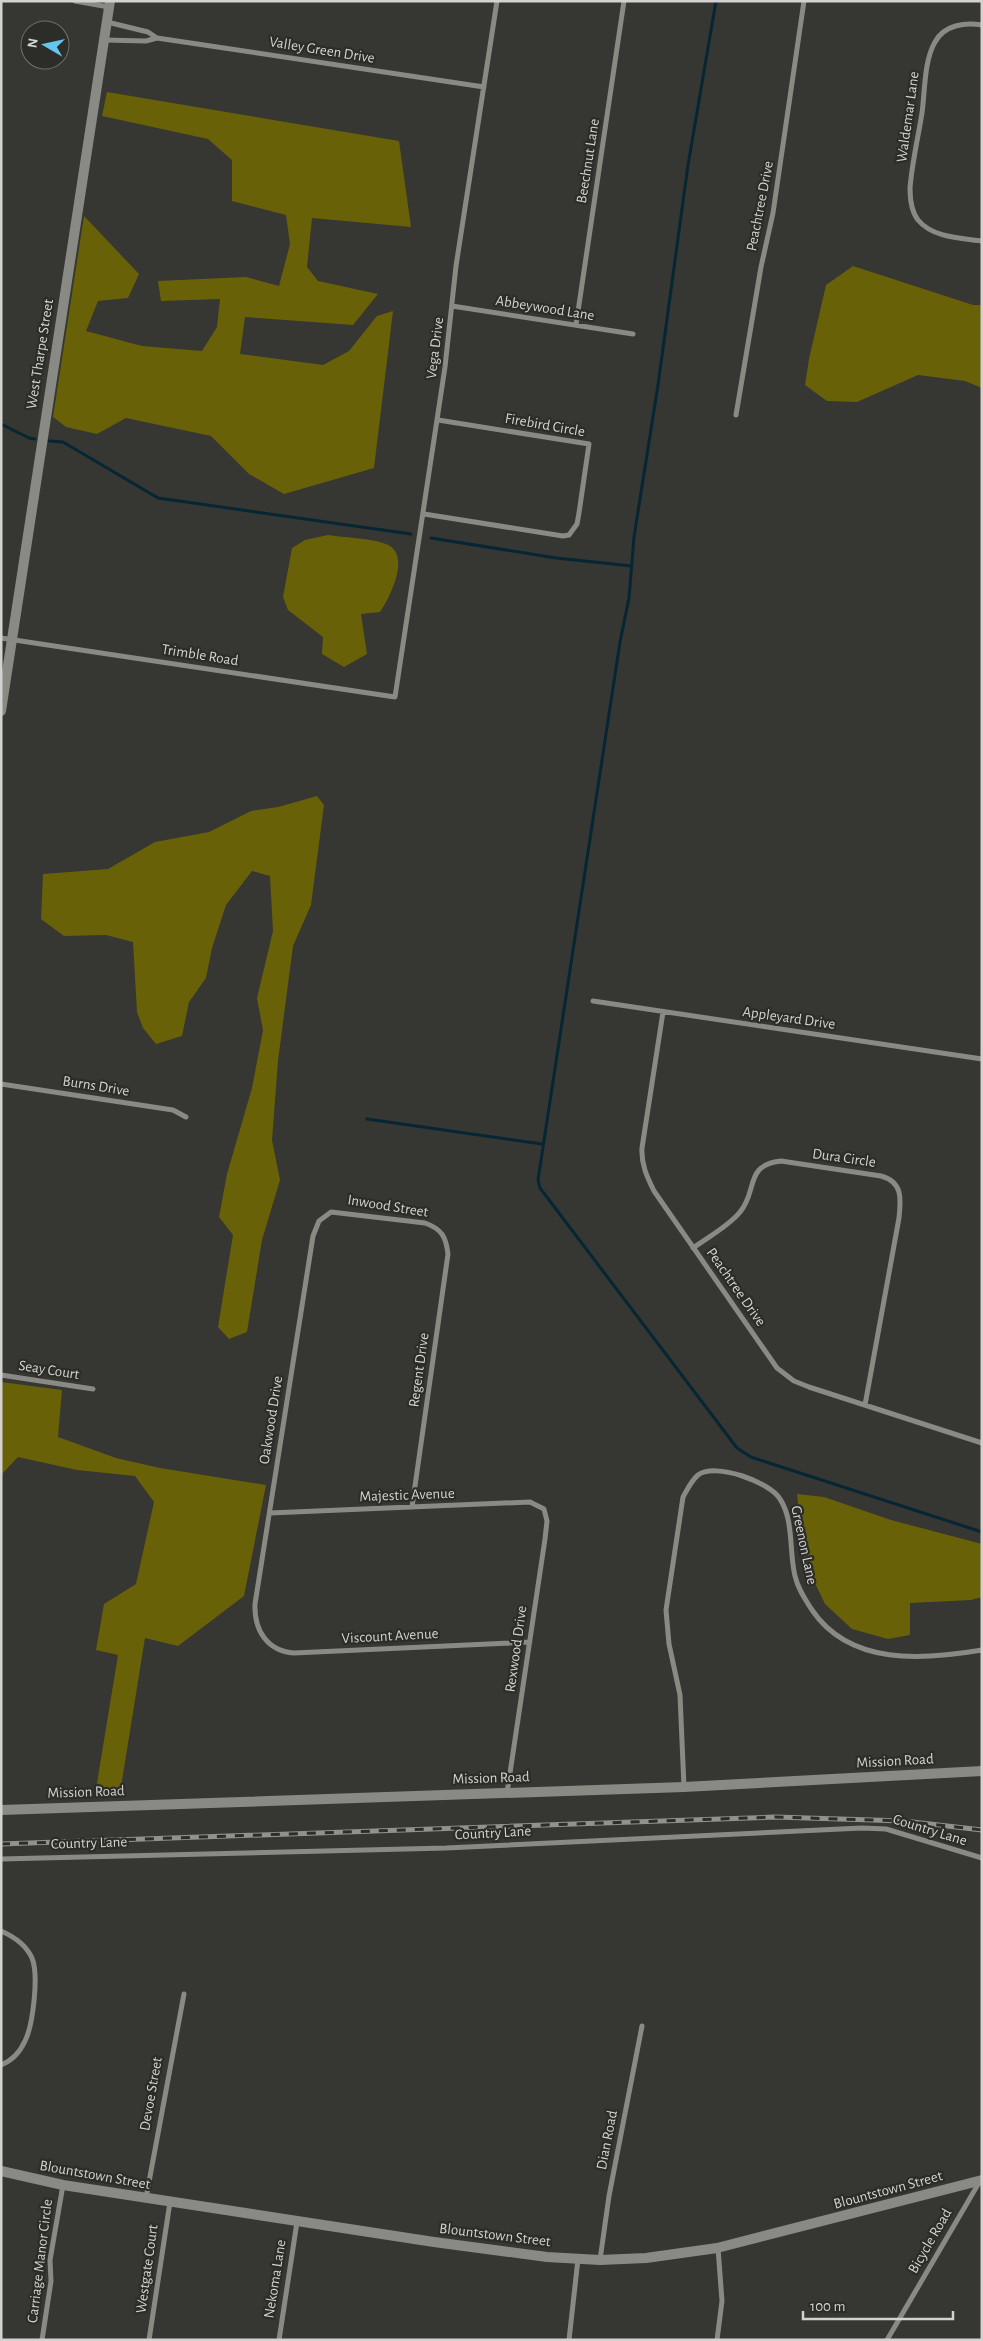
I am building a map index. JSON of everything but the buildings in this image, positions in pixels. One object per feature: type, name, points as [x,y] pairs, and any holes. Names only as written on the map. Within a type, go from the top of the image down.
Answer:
[{"type":"main road","name":"West Tharpe Street","points":[[1,711],[109,4]]},
{"type":"main road","name":"Mission Road","points":[[1,1810],[684,1787],[982,1771]]},
{"type":"main road","name":"Blountstown Street","points":[[1,2171],[63,2185],[297,2222],[441,2243],[600,2260],[654,2257],[718,2248],[869,2211],[981,2180]]},
{"type":"street","points":[[75,1],[109,4]]},
{"type":"street","name":"Vega Drive","points":[[395,697],[438,420],[456,266],[497,1]]},
{"type":"street","name":"Beechnut Lane","points":[[576,325],[624,1]]},
{"type":"street","name":"Peachtree Drive","points":[[736,415],[761,267],[774,213],[804,1]]},
{"type":"street","name":"Valley Green Drive","points":[[107,22],[148,32],[157,38]]},
{"type":"street","name":"Waldemar Lane","points":[[982,25],[964,23],[948,30],[935,42],[928,65],[910,189],[913,214],[919,222],[939,233],[982,241]]},
{"type":"street","name":"Valley Green Drive","points":[[104,40],[146,41],[157,38],[484,88]]},
{"type":"street","name":"Abbeywood Lane","points":[[452,306],[633,334]]},
{"type":"street","name":"Firebird Circle","points":[[424,514],[564,536],[569,535],[577,524],[588,454],[589,444],[438,420]]},
{"type":"street","name":"Trimble Road","points":[[1,638],[395,697]]},
{"type":"street","name":"Appleyard Drive","points":[[593,1002],[982,1059]]},
{"type":"street","name":"Peachtree Drive","points":[[663,1012],[642,1148],[643,1164],[654,1192],[777,1368],[785,1375],[809,1387],[982,1443]]},
{"type":"street","name":"Burns Drive","points":[[1,1084],[173,1110],[186,1117]]},
{"type":"street","name":"Dura Circle","points":[[693,1248],[740,1212],[756,1173],[765,1164],[781,1161],[881,1176],[893,1181],[900,1193],[899,1218],[865,1404]]},
{"type":"street","name":"Inwood Street","points":[[325,1214],[338,1211],[425,1224],[440,1230],[444,1236]]},
{"type":"street","name":"Oakwood Drive","points":[[261,1632],[256,1623],[255,1604],[313,1236],[318,1220],[325,1214]]},
{"type":"street","name":"Regent Drive","points":[[412,1507],[448,1254],[444,1236]]},
{"type":"street","name":"Seay Court","points":[[1,1375],[93,1389]]},
{"type":"street","name":"Greenon Lane","points":[[684,1787],[680,1695],[669,1644],[666,1610],[683,1497],[698,1475],[715,1470],[726,1472],[761,1484],[779,1497],[788,1519],[794,1572],[802,1595],[816,1616],[845,1641],[862,1649],[898,1656],[921,1656],[982,1650]]},
{"type":"street","name":"Majestic Avenue","points":[[270,1512],[530,1502],[544,1509]]},
{"type":"street","name":"Rexwood Drive","points":[[507,1793],[545,1539],[547,1521],[544,1509]]},
{"type":"street","name":"Viscount Avenue","points":[[261,1632],[276,1649],[294,1653],[530,1642]]},
{"type":"street","name":"Country Lane","points":[[1,1859],[446,1848],[862,1828],[886,1829],[982,1858]]},
{"type":"street","points":[[1,1931],[13,1936],[28,1951],[33,1961],[36,1982],[26,2041],[14,2057],[1,2066]]},
{"type":"street","name":"Devoe Street","points":[[146,2199],[184,1994]]},
{"type":"street","name":"Dian Road","points":[[600,2260],[609,2196],[642,2026]]},
{"type":"street","name":"Bicycle Road","points":[[887,2340],[981,2180]]},
{"type":"street","name":"Carriage Manor Circle","points":[[42,2340],[51,2280],[50,2260],[63,2185]]},
{"type":"street","name":"Westgate Court","points":[[149,2340],[170,2202]]},
{"type":"street","name":"Nekoma Lane","points":[[279,2340],[297,2222]]},
{"type":"street","points":[[718,2248],[722,2301],[718,2340]]},
{"type":"street","points":[[569,2340],[578,2259]]},
{"type":"shaded area","points":[[107,92],[399,141],[411,227],[312,218],[307,267],[318,281],[378,294],[353,325],[245,317],[240,354],[323,365],[349,351],[377,316],[393,311],[374,468],[284,494],[249,474],[211,436],[126,418],[97,434],[66,427],[53,417],[84,216],[139,274],[128,298],[98,301],[86,331],[142,346],[202,351],[217,327],[220,299],[161,301],[158,281],[246,277],[279,286],[290,244],[286,215],[232,201],[232,160],[208,139],[102,116]]},
{"type":"shaded area","points":[[853,266],[973,305],[982,305],[982,388],[965,381],[918,375],[857,402],[827,401],[805,385],[826,285]]},
{"type":"shaded area","points":[[328,535],[380,542],[394,549],[397,557],[397,576],[380,612],[361,614],[367,654],[344,667],[322,654],[323,637],[288,610],[283,597],[292,548],[305,540]]},
{"type":"shaded area","points":[[317,796],[324,805],[311,905],[293,946],[278,1061],[272,1140],[280,1180],[262,1240],[247,1332],[229,1339],[218,1327],[233,1235],[219,1217],[227,1174],[252,1088],[263,1030],[257,998],[273,931],[270,876],[252,871],[226,905],[212,948],[206,978],[189,1002],[182,1036],[156,1044],[143,1028],[137,1012],[133,942],[106,935],[64,936],[41,919],[43,874],[108,869],[155,842],[209,832],[251,811],[278,807]]},
{"type":"shaded area","points":[[1,1382],[62,1390],[58,1437],[116,1458],[160,1468],[266,1485],[244,1596],[178,1646],[145,1638],[121,1787],[109,1794],[97,1783],[118,1655],[96,1650],[104,1604],[136,1584],[154,1502],[135,1476],[77,1470],[18,1457],[1,1475]]},
{"type":"shaded area","points":[[797,1494],[824,1497],[891,1520],[982,1544],[982,1597],[971,1600],[910,1603],[910,1635],[888,1639],[852,1629],[825,1604],[804,1560]]},
{"type":"waterway","points":[[716,1],[688,165],[658,385],[634,537],[629,598],[620,642],[538,1180],[540,1188],[737,1448],[751,1457],[982,1532]]},
{"type":"waterway","points":[[1,424],[29,438],[35,439]]},
{"type":"waterway","points":[[49,441],[63,442],[158,498],[411,534]]},
{"type":"waterway","points":[[431,538],[556,558],[632,566]]},
{"type":"waterway","points":[[367,1119],[542,1144]]},
{"type":"railway","points":[[1,1844],[775,1817],[904,1821],[982,1830]]}]
